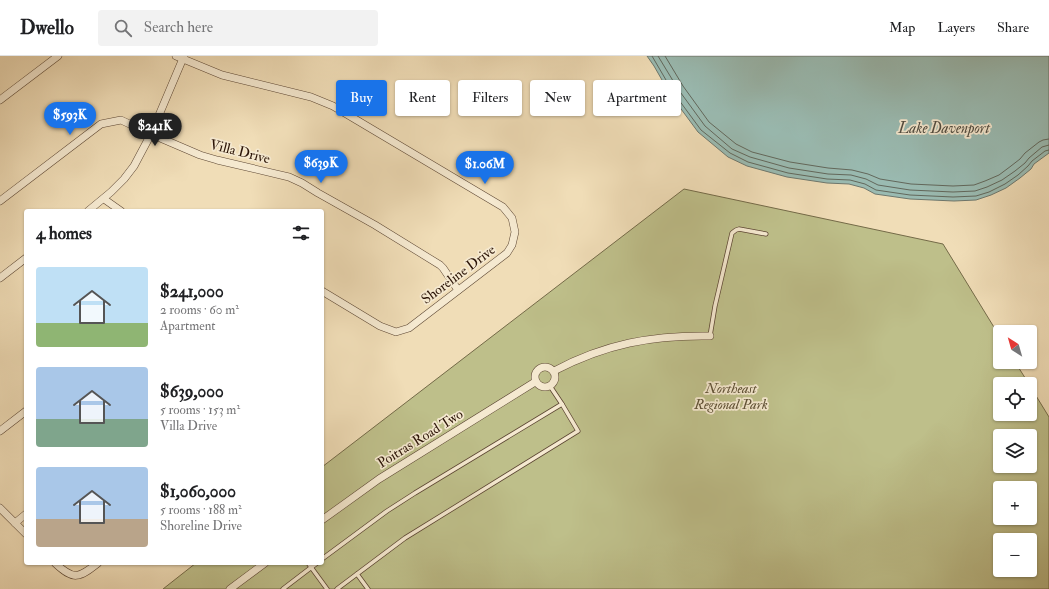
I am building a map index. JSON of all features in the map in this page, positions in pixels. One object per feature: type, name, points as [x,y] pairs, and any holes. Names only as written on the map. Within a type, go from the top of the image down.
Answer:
[{"type":"street","points":[[0,100],[58,56]]},
{"type":"street","points":[[91,209],[118,186],[139,158],[184,58],[176,56]]},
{"type":"street","name":"Shoreline Drive","points":[[184,58],[222,75],[311,97],[333,106],[503,207],[512,218],[515,232],[512,245],[507,253],[409,328],[396,332],[380,326],[324,292]]},
{"type":"street","name":"Villa Drive","points":[[0,201],[101,124],[121,120],[200,155],[297,180],[440,265],[458,290]]},
{"type":"street","points":[[104,199],[118,209]]},
{"type":"street","points":[[0,278],[24,260]]},
{"type":"street","name":"Poitras Road Two","points":[[324,519],[379,479],[535,382],[534,377],[539,368],[549,367],[554,371],[583,357],[634,341],[671,336],[710,336]]},
{"type":"street","points":[[535,382],[543,387],[550,386],[553,384],[555,378],[554,371]]},
{"type":"street","points":[[0,431],[24,413]]},
{"type":"street","points":[[0,508],[24,532]]},
{"type":"street","points":[[15,522],[24,515]]},
{"type":"street","points":[[57,565],[66,573],[75,576],[84,573],[95,565]]},
{"type":"street","points":[[230,589],[261,565]]},
{"type":"lane","points":[[710,336],[715,306],[732,233],[739,229],[766,234]]},
{"type":"lane","points":[[337,589],[405,538],[578,431],[550,386]]},
{"type":"lane","points":[[324,558],[404,500],[562,404]]},
{"type":"lane","points":[[309,565],[327,589]]},
{"type":"lane","points":[[283,589],[315,565]]},
{"type":"lane","points":[[357,574],[368,589]]},
{"type":"green space","name":"Northeast Regional Park","points":[[684,189],[943,244],[993,326],[993,369],[1019,369],[1025,377],[993,377],[993,421],[1037,421],[1037,397],[1049,417],[1049,589],[163,589],[193,565],[324,565],[324,465]]},
{"type":"water","name":"Lake Davenport","points":[[647,56],[1049,56],[1049,153],[1006,188],[976,200],[954,201],[910,199],[875,194],[864,188],[849,184],[827,183],[787,177],[747,166],[728,157],[698,132],[681,109],[681,80],[662,80]]}]
